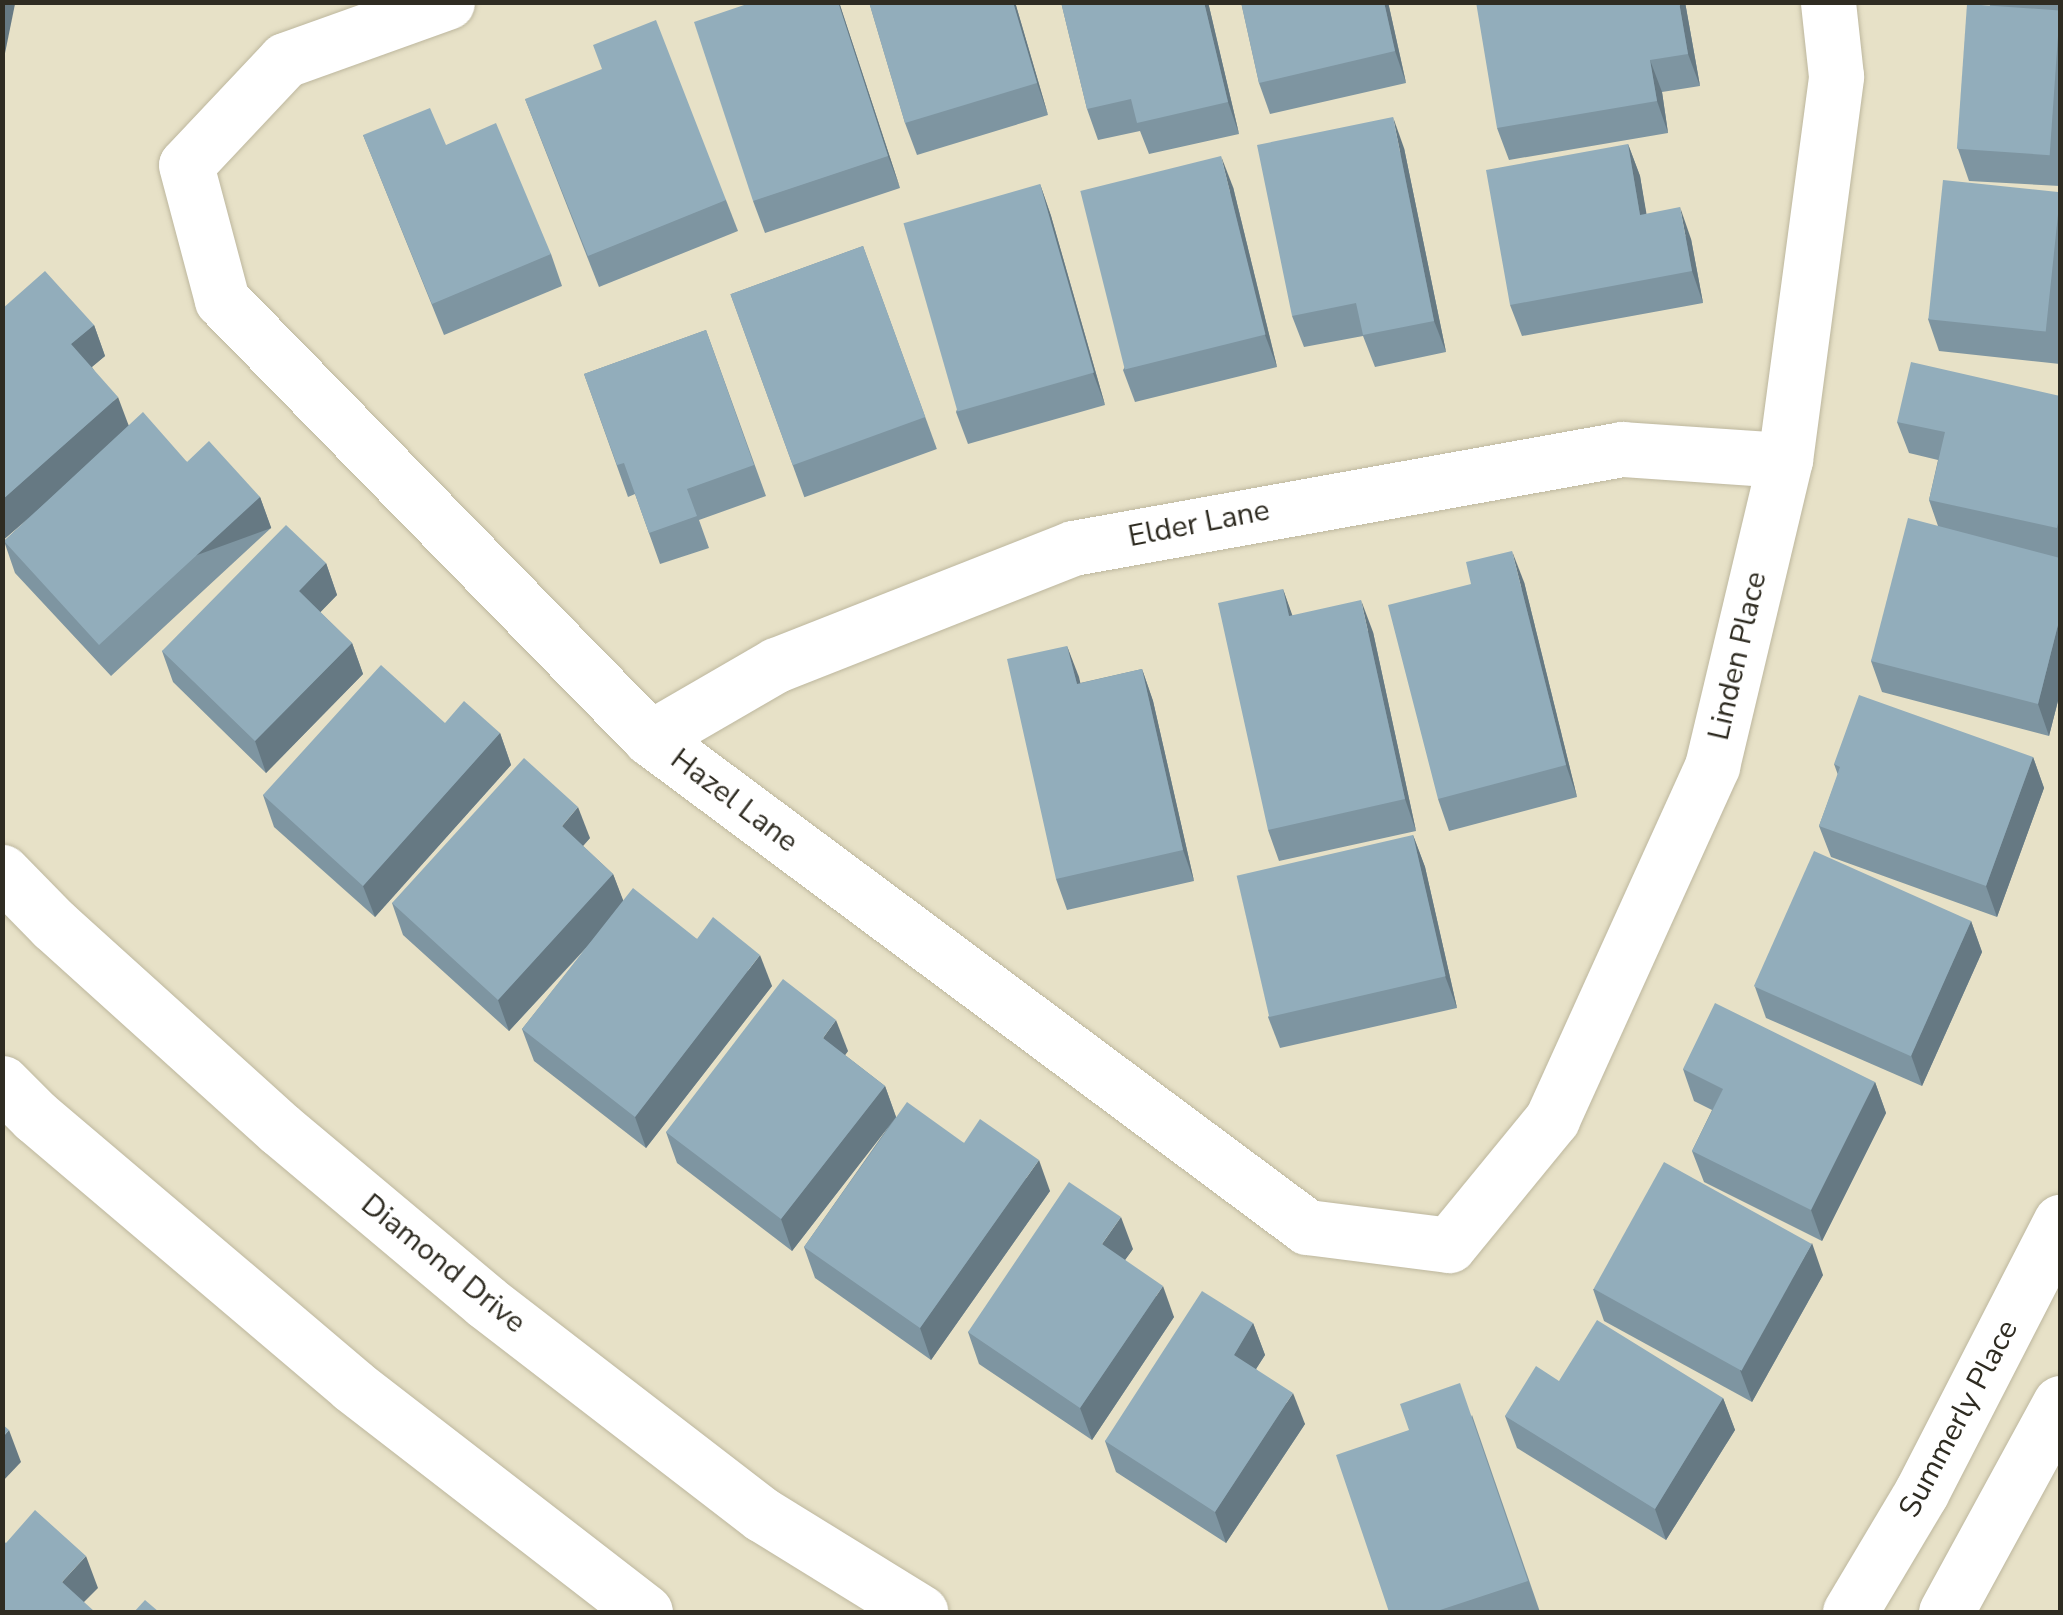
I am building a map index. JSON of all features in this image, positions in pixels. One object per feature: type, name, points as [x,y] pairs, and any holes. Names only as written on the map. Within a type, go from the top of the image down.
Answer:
[{"type":"street","name":"Hazel Lane","points":[[447,2],[284,60],[186,165],[222,300],[650,738],[1307,1226],[1449,1245]]},
{"type":"street","name":"Linden Place","points":[[1449,1245],[1552,1119],[1712,766],[1784,460],[1836,76],[1828,2]]},
{"type":"street","name":"Elder Lane","points":[[650,738],[776,665],[1073,548],[1622,449],[1784,460]]},
{"type":"street","name":"Diamond Drive","points":[[2,872],[53,924],[280,1129],[486,1302],[762,1515],[920,1612]]},
{"type":"street","points":[[2,1083],[354,1386],[645,1612]]},
{"type":"street","name":"Summerly Place","points":[[1850,1612],[1922,1493],[2060,1222]]},
{"type":"street","points":[[1946,1612],[2060,1402]]},
{"type":"building","points":[[753,2],[838,2],[888,156],[753,201],[694,22]]},
{"type":"building","points":[[869,2],[1013,2],[1037,83],[905,123]]},
{"type":"building","points":[[1061,2],[1204,2],[1228,102],[1137,123],[1131,99],[1087,109]]},
{"type":"building","points":[[1241,2],[1384,2],[1395,51],[1259,83]]},
{"type":"building","points":[[1476,2],[1679,2],[1688,54],[1650,60],[1657,101],[1497,128]]},
{"type":"building","points":[[1967,4],[2060,10],[2050,155],[1957,149]]},
{"type":"building","points":[[656,20],[726,200],[588,256],[525,99],[602,69],[593,45]]},
{"type":"building","points":[[430,108],[446,145],[496,123],[551,254],[432,304],[363,135]]},
{"type":"building","points":[[1393,117],[1434,321],[1363,335],[1356,303],[1292,316],[1257,145]]},
{"type":"building","points":[[1628,144],[1640,215],[1680,207],[1692,271],[1510,305],[1486,170]]},
{"type":"building","points":[[1221,156],[1266,335],[1125,370],[1080,191]]},
{"type":"building","points":[[1943,180],[2060,192],[2046,332],[1928,319]]},
{"type":"building","points":[[1040,184],[1094,372],[958,412],[904,223]]},
{"type":"building","points":[[863,246],[925,417],[793,465],[731,294]]},
{"type":"building","points":[[45,271],[94,325],[71,344],[118,397],[2,500],[2,309]]},
{"type":"building","points":[[706,330],[754,465],[687,489],[697,516],[649,533],[624,463],[617,465],[584,374]]},
{"type":"building","points":[[1911,362],[2060,396],[2057,528],[1929,500],[1945,432],[1897,422]]},
{"type":"building","points":[[143,412],[187,462],[209,441],[260,497],[99,645],[4,541]]},
{"type":"building","points":[[1908,518],[2060,558],[2060,617],[2038,704],[1871,661]]},
{"type":"building","points":[[286,525],[326,563],[299,591],[352,643],[255,741],[162,651]]},
{"type":"building","points":[[1512,551],[1566,765],[1438,799],[1388,605],[1471,584],[1466,562]]},
{"type":"building","points":[[1283,589],[1289,616],[1361,600],[1405,799],[1268,830],[1218,603]]},
{"type":"building","points":[[1067,646],[1077,684],[1142,669],[1183,850],[1056,879],[1007,659]]},
{"type":"building","points":[[381,665],[445,723],[464,701],[500,733],[363,886],[263,795]]},
{"type":"building","points":[[1859,695],[2033,757],[1986,886],[1819,826],[1840,767],[1834,764]]},
{"type":"building","points":[[524,758],[578,807],[562,826],[613,874],[498,1000],[392,903]]},
{"type":"building","points":[[1413,835],[1446,976],[1269,1017],[1237,876]]},
{"type":"building","points":[[1814,851],[1971,921],[1911,1056],[1754,986]]},
{"type":"building","points":[[633,888],[697,939],[713,917],[760,955],[635,1117],[522,1029]]},
{"type":"building","points":[[783,979],[836,1020],[823,1038],[885,1086],[781,1219],[666,1132]]},
{"type":"building","points":[[1715,1003],[1875,1082],[1811,1210],[1692,1151],[1723,1089],[1683,1069]]},
{"type":"building","points":[[907,1102],[964,1143],[980,1119],[1039,1160],[920,1328],[804,1247]]},
{"type":"building","points":[[1664,1162],[1812,1244],[1742,1371],[1594,1289]]},
{"type":"building","points":[[1069,1182],[1121,1217],[1102,1244],[1163,1286],[1080,1408],[968,1332]]},
{"type":"building","points":[[1202,1291],[1253,1323],[1234,1355],[1293,1393],[1215,1512],[1105,1441]]},
{"type":"building","points":[[1597,1320],[1723,1398],[1655,1509],[1505,1416],[1536,1366],[1559,1381]]},
{"type":"building","points":[[1460,1383],[1528,1581],[1434,1612],[1389,1612],[1336,1455],[1409,1430],[1400,1404]]},
{"type":"building","points":[[35,1510],[86,1556],[62,1582],[95,1612],[2,1612],[2,1540],[6,1543]]},
{"type":"building","points":[[145,1600],[159,1612],[134,1612]]}]
